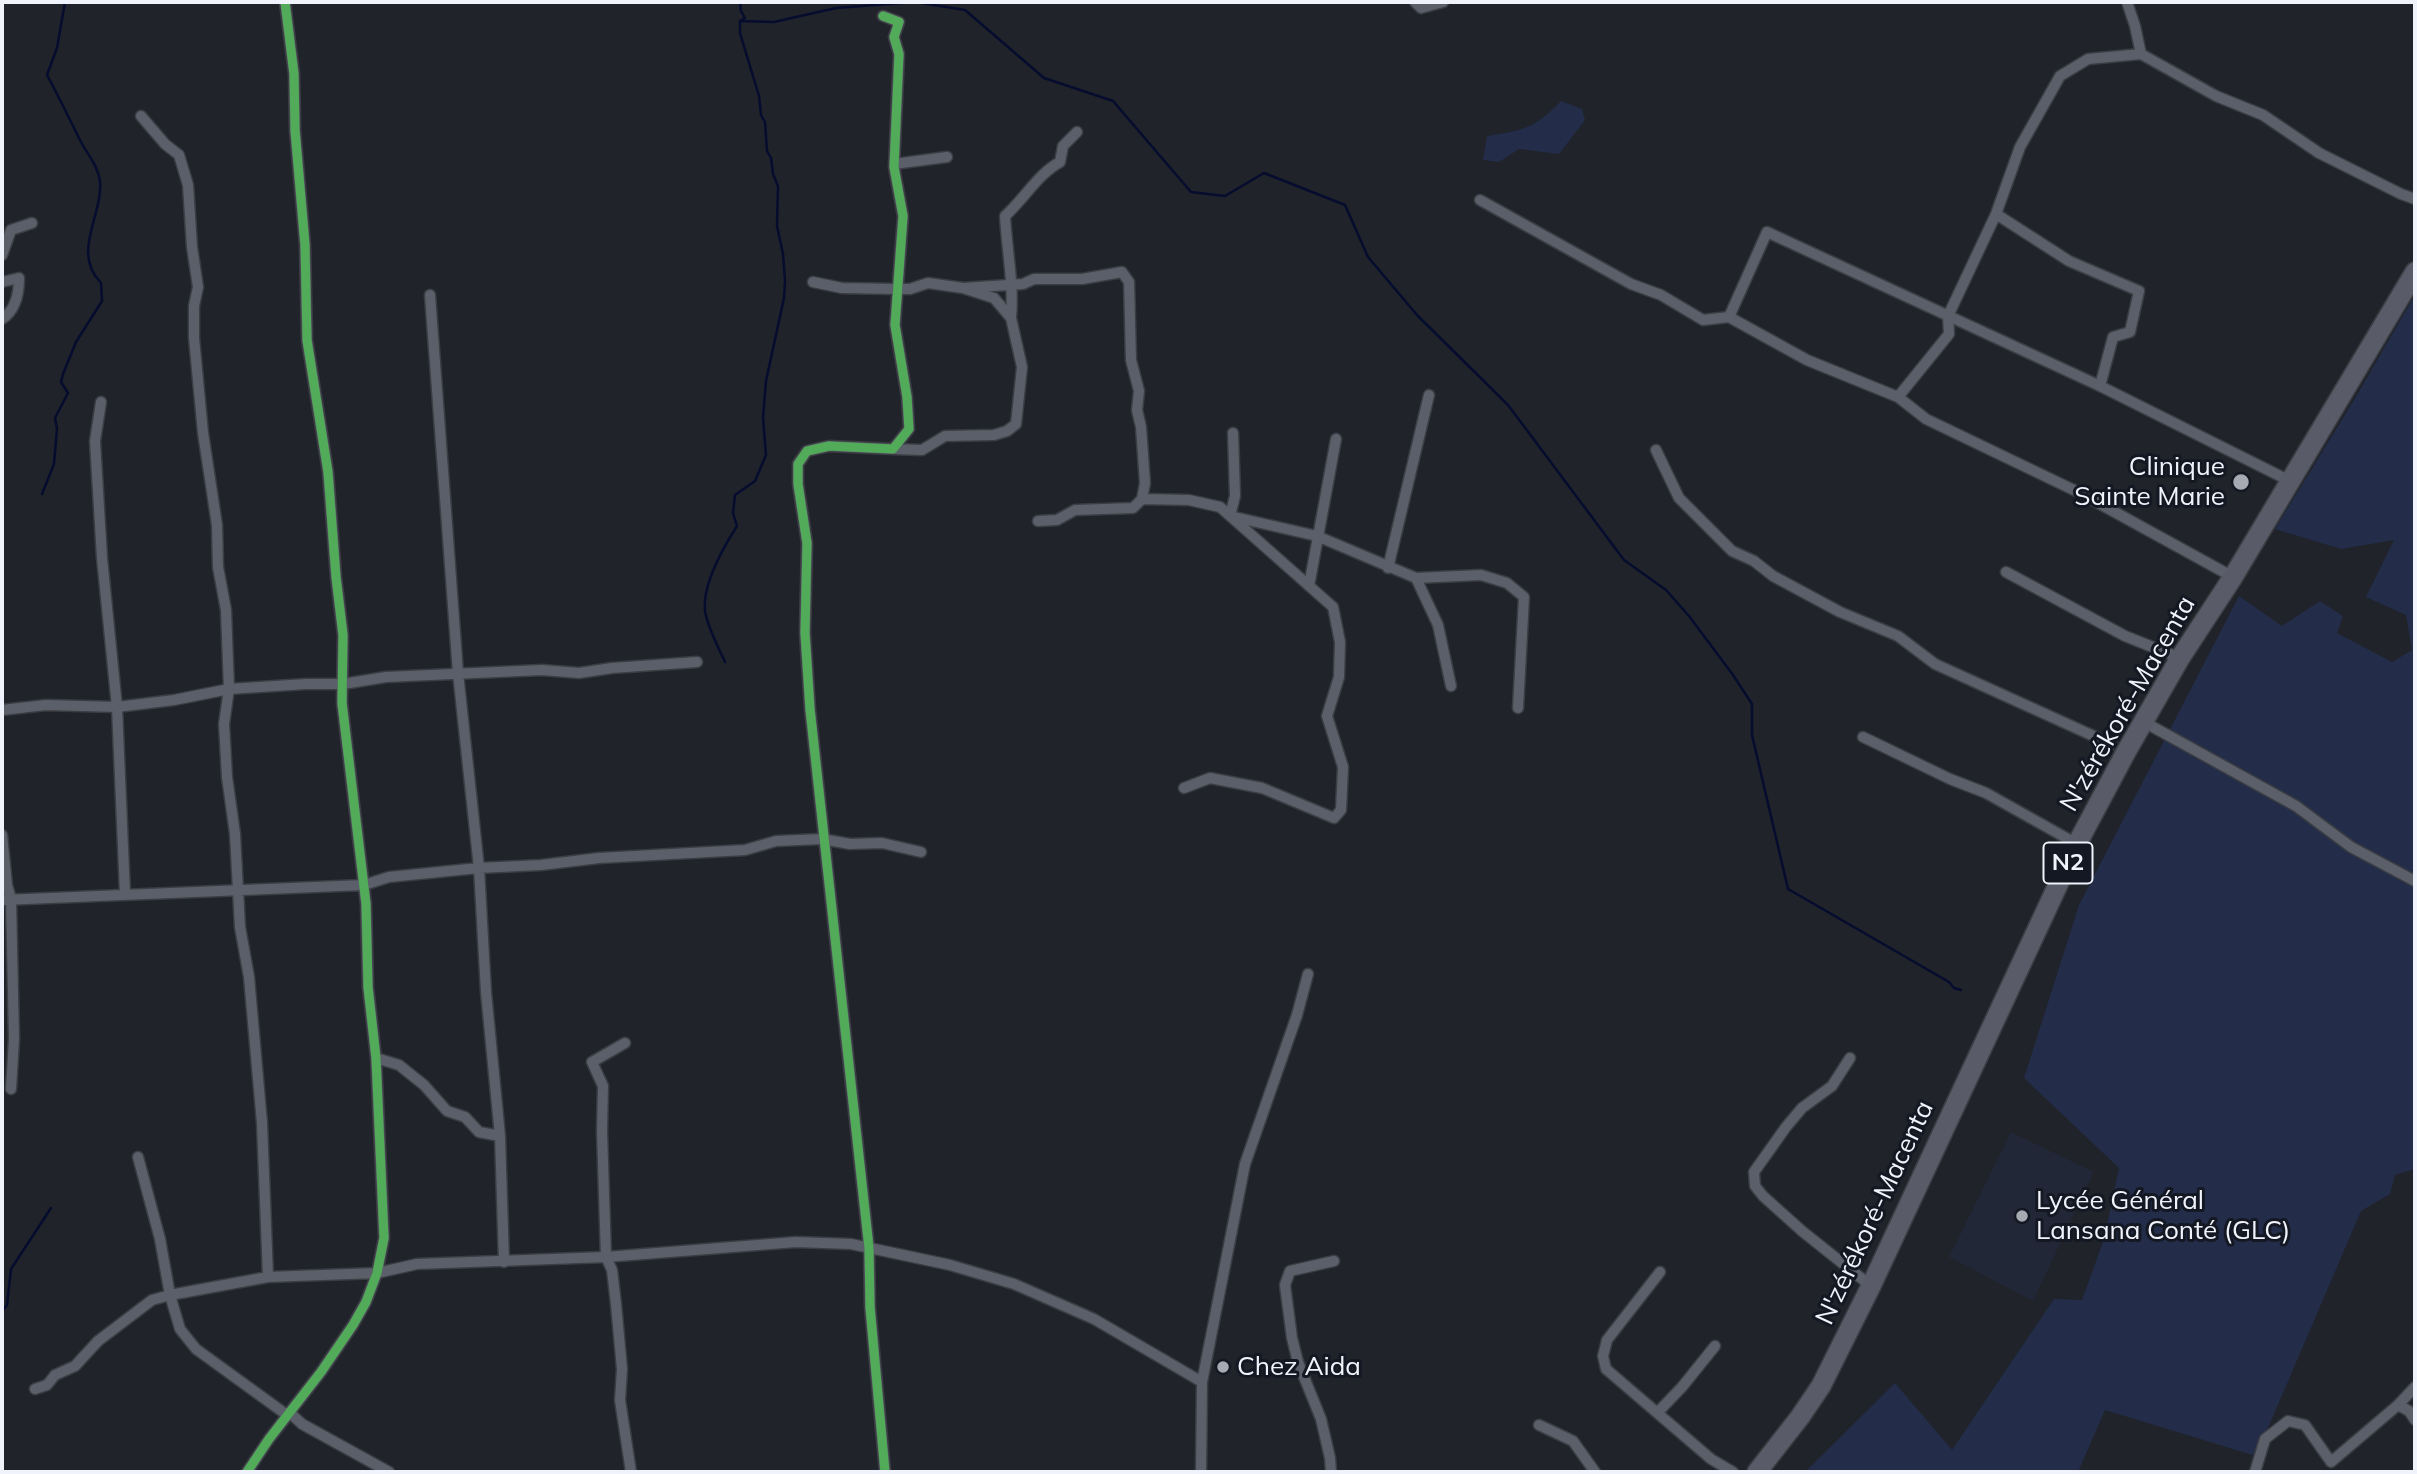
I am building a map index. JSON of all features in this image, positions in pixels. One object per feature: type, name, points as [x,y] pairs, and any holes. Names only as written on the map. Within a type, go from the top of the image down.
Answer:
[{"type":"highway","name":"N'zérékoré-Macenta","points":[[1757,1472],[1821,1386],[1871,1286],[2121,749],[2144,722],[2180,658],[2233,577],[2415,272]]},
{"type":"street","points":[[247,1472],[353,1325],[366,1302],[377,1273],[384,1238],[376,1058],[370,1016],[364,885],[342,703],[343,635],[328,472],[307,340],[305,245],[295,130],[294,74],[285,2]]},
{"type":"street","points":[[1415,2],[1421,8],[1443,2]]},
{"type":"street","points":[[2127,2],[2141,54]]},
{"type":"street","points":[[883,16],[899,22],[894,37],[900,54],[894,164],[903,216],[895,325],[906,385],[909,429],[893,449]]},
{"type":"street","points":[[1898,397],[1949,334],[1948,316],[1996,214],[2020,147],[2060,76],[2088,59],[2141,54],[2216,96],[2263,115],[2319,153],[2401,194],[2415,198]]},
{"type":"street","points":[[141,117],[165,144],[179,155],[188,185],[198,287],[194,306],[194,338],[203,433],[217,525],[218,567],[226,610],[229,690],[224,724],[227,777],[235,834],[240,927],[249,978],[262,1124],[268,1277]]},
{"type":"street","points":[[885,1472],[870,1307],[869,1248],[838,957],[822,839],[805,645],[807,543],[798,484],[799,464],[807,452],[829,446],[922,450],[945,436],[994,435],[1007,431],[1016,424],[1022,367],[1012,318],[1013,285],[1005,216],[1023,200],[1047,169],[1060,162],[1063,146],[1077,132]]},
{"type":"street","points":[[894,164],[947,157]]},
{"type":"street","points":[[1480,200],[1631,285],[1661,295],[1703,320],[1728,317],[1807,360],[1898,397],[1926,419],[2080,493],[2233,577]]},
{"type":"street","points":[[1996,214],[2069,261],[2138,291],[2130,332],[2113,337],[2100,386]]},
{"type":"street","points":[[2,256],[11,230],[32,223]]},
{"type":"street","points":[[1728,317],[1767,232],[2100,386],[2290,481]]},
{"type":"street","points":[[963,288],[1013,285],[1034,279],[1082,279],[1122,272],[1129,282],[1131,360],[1139,391],[1137,410],[1141,427],[1145,483],[1142,499],[1133,508],[1075,510],[1057,520],[1038,521]]},
{"type":"street","points":[[2,282],[19,278],[19,293],[10,313],[2,319]]},
{"type":"street","points":[[813,282],[842,288],[910,289],[928,283],[963,288],[993,298],[1012,318]]},
{"type":"street","points":[[430,295],[458,673],[480,868],[486,992],[500,1136],[504,1262]]},
{"type":"street","points":[[1388,568],[1429,395]]},
{"type":"street","points":[[101,402],[95,441],[102,558],[117,706],[125,894]]},
{"type":"street","points":[[1230,516],[1235,496],[1233,433]]},
{"type":"street","points":[[1310,586],[1336,439]]},
{"type":"street","points":[[1656,450],[1679,498],[1732,551],[1754,561],[1773,576],[1840,612],[1898,635],[1934,664],[2098,738]]},
{"type":"street","points":[[1142,499],[1189,500],[1220,507],[1333,607],[1340,642],[1339,677],[1327,716],[1343,767],[1341,810],[1334,818],[1262,789],[1210,778],[1184,788]]},
{"type":"street","points":[[1230,516],[1317,536],[1416,579],[1481,575],[1507,583],[1524,597],[1518,708]]},
{"type":"street","points":[[2006,572],[2125,636],[2180,658]]},
{"type":"street","points":[[1416,579],[1438,625],[1451,686]]},
{"type":"street","points":[[2,710],[47,705],[117,706],[174,700],[229,690],[343,684],[386,677],[542,670],[579,673],[697,662]]},
{"type":"street","points":[[2144,722],[2296,806],[2351,848],[2415,881]]},
{"type":"street","points":[[1863,737],[1950,779],[1986,793],[2077,844]]},
{"type":"street","points":[[2,835],[15,1039],[10,1089]]},
{"type":"street","points":[[7,900],[364,885],[388,877],[480,868],[671,853],[735,851],[776,841],[822,839],[850,844],[883,843],[921,852]]},
{"type":"street","points":[[1201,1472],[1202,1382],[1245,1164],[1297,1015],[1308,974]]},
{"type":"street","points":[[625,1043],[592,1062],[603,1086],[606,1257],[612,1270],[616,1304],[622,1369],[620,1400],[631,1472]]},
{"type":"street","points":[[376,1058],[399,1065],[424,1085],[447,1111],[464,1117],[479,1132],[500,1136]]},
{"type":"street","points":[[1850,1058],[1832,1086],[1802,1108],[1777,1138],[1754,1172],[1755,1186],[1801,1231],[1871,1286]]},
{"type":"street","points":[[138,1157],[180,1329],[196,1349],[302,1424],[388,1472]]},
{"type":"street","points":[[35,1390],[47,1385],[55,1375],[75,1366],[98,1341],[152,1300],[170,1295],[268,1277],[377,1273],[417,1264],[606,1257],[796,1242],[851,1244],[950,1265],[1014,1284],[1104,1324],[1202,1382]]},
{"type":"street","points":[[1331,1472],[1321,1419],[1298,1362],[1285,1285],[1290,1271],[1334,1261]]},
{"type":"street","points":[[1660,1272],[1607,1340],[1603,1356],[1606,1369],[1711,1459],[1733,1472]]},
{"type":"street","points":[[1657,1412],[1682,1387],[1715,1346]]},
{"type":"street","points":[[2255,1472],[2265,1439],[2288,1421],[2305,1425],[2331,1462],[2398,1405],[2415,1387]]},
{"type":"street","points":[[2398,1405],[2413,1413]]},
{"type":"street","points":[[1539,1425],[1573,1441],[1595,1472]]},
{"type":"shaded area","points":[[1561,101],[1582,109],[1585,120],[1559,154],[1519,149],[1499,162],[1483,160],[1487,136],[1528,127]]},
{"type":"shaded area","points":[[2415,295],[2415,1169],[2395,1175],[2390,1194],[2361,1211],[2256,1456],[2105,1410],[2078,1472],[1805,1472],[1895,1383],[1952,1450],[2054,1299],[2082,1300],[2104,1239],[2119,1168],[2024,1078],[2079,905],[2239,596],[2282,626],[2320,601],[2343,616],[2337,633],[2392,662],[2412,650],[2406,615],[2366,597],[2394,540],[2341,549],[2275,529]]},
{"type":"shaded area","name":"Lycée Général Lansana Conté (GLC)","points":[[2011,1132],[2094,1172],[2033,1301],[1949,1257]]},
{"type":"waterway","points":[[42,494],[54,464],[57,429],[55,418],[68,393],[61,382],[63,374],[76,342],[102,301],[101,283],[92,271],[88,246],[100,194],[99,176],[47,75],[57,48],[65,2]]},
{"type":"waterway","points":[[725,662],[708,624],[705,600],[710,578],[737,526],[733,513],[735,495],[755,481],[766,455],[763,418],[766,381],[784,298],[785,281],[777,226],[778,186],[767,151],[765,122],[761,115],[759,96],[740,33],[740,21],[745,18],[740,2]]},
{"type":"waterway","points":[[740,21],[774,22],[836,8],[915,2],[965,10],[1044,78],[1113,101],[1191,192],[1225,196],[1264,173],[1345,205],[1368,257],[1417,315],[1508,405],[1624,560],[1666,590],[1689,616],[1752,704],[1752,735],[1788,889],[1961,990]]},
{"type":"waterway","points":[[2,1311],[7,1305],[11,1269],[51,1208]]},
{"type":"tunnel","points":[[2098,738],[2116,746]]},
{"type":"cycle path","points":[[247,1472],[353,1325],[366,1302],[377,1273],[384,1238],[376,1058],[368,987],[366,904],[342,703],[343,635],[328,472],[307,340],[305,245],[295,130],[294,74],[285,2]]},
{"type":"cycle path","points":[[883,16],[899,22],[894,37],[899,54],[894,167],[903,216],[895,325],[907,397],[909,429],[893,449],[829,446],[807,451],[798,464],[798,484],[807,543],[805,633],[810,709],[869,1248],[870,1307],[885,1472]]},
{"type":"place","name":"Clinique Sainte Marie","points":[[2241,482]]},
{"type":"place","name":"Lycée Général Lansana Conté (GLC)","points":[[2022,1216]]},
{"type":"place","name":"Chez Aida","points":[[1223,1367]]}]
